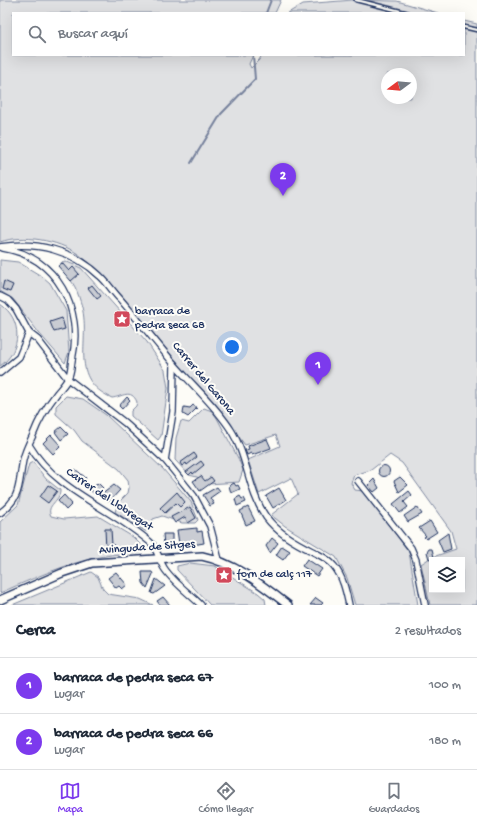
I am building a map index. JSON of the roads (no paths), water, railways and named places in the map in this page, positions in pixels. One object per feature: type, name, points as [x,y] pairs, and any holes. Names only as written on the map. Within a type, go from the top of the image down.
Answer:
[{"type":"street","name":"Carrer del Garona","points":[[0,247],[19,244],[49,248],[65,253],[87,265],[101,276],[152,335],[174,364],[220,414],[231,430],[241,449],[256,498],[267,518],[276,529],[333,564],[345,586],[349,605]]},
{"type":"street","points":[[0,247],[29,256],[48,271],[63,288],[74,317],[75,331],[75,348],[68,379],[39,418],[23,459],[17,496],[11,506],[0,514]]},
{"type":"street","points":[[0,296],[8,300],[16,309],[29,332],[38,340],[68,379],[125,423],[165,460],[194,496],[210,526],[219,560]]},
{"type":"street","points":[[0,373],[19,357],[29,332]]},
{"type":"street","points":[[165,460],[173,412],[174,364]]},
{"type":"street","name":"Carrer del Llobregat","points":[[29,445],[50,473],[76,493],[151,542],[165,570],[201,605]]},
{"type":"street","points":[[358,481],[410,548],[416,560],[425,605]]},
{"type":"street","name":"Avinguda de Sitges","points":[[0,600],[62,573],[92,563],[202,556],[219,560],[256,581],[288,605]]},
{"type":"lane","points":[[356,0],[404,12]]},
{"type":"lane","points":[[465,27],[477,30]]},
{"type":"waterway","points":[[266,12],[271,0]]},
{"type":"waterway","points":[[191,163],[221,114],[255,79],[253,56]]},
{"type":"place","name":"barraca de pedra seca 66","points":[[283,196]]},
{"type":"place","name":"barraca de pedra seca 68","points":[[122,319]]},
{"type":"place","name":"barraca de pedra seca 67","points":[[318,385]]},
{"type":"place","name":"forn de calç 117","points":[[224,575]]}]
